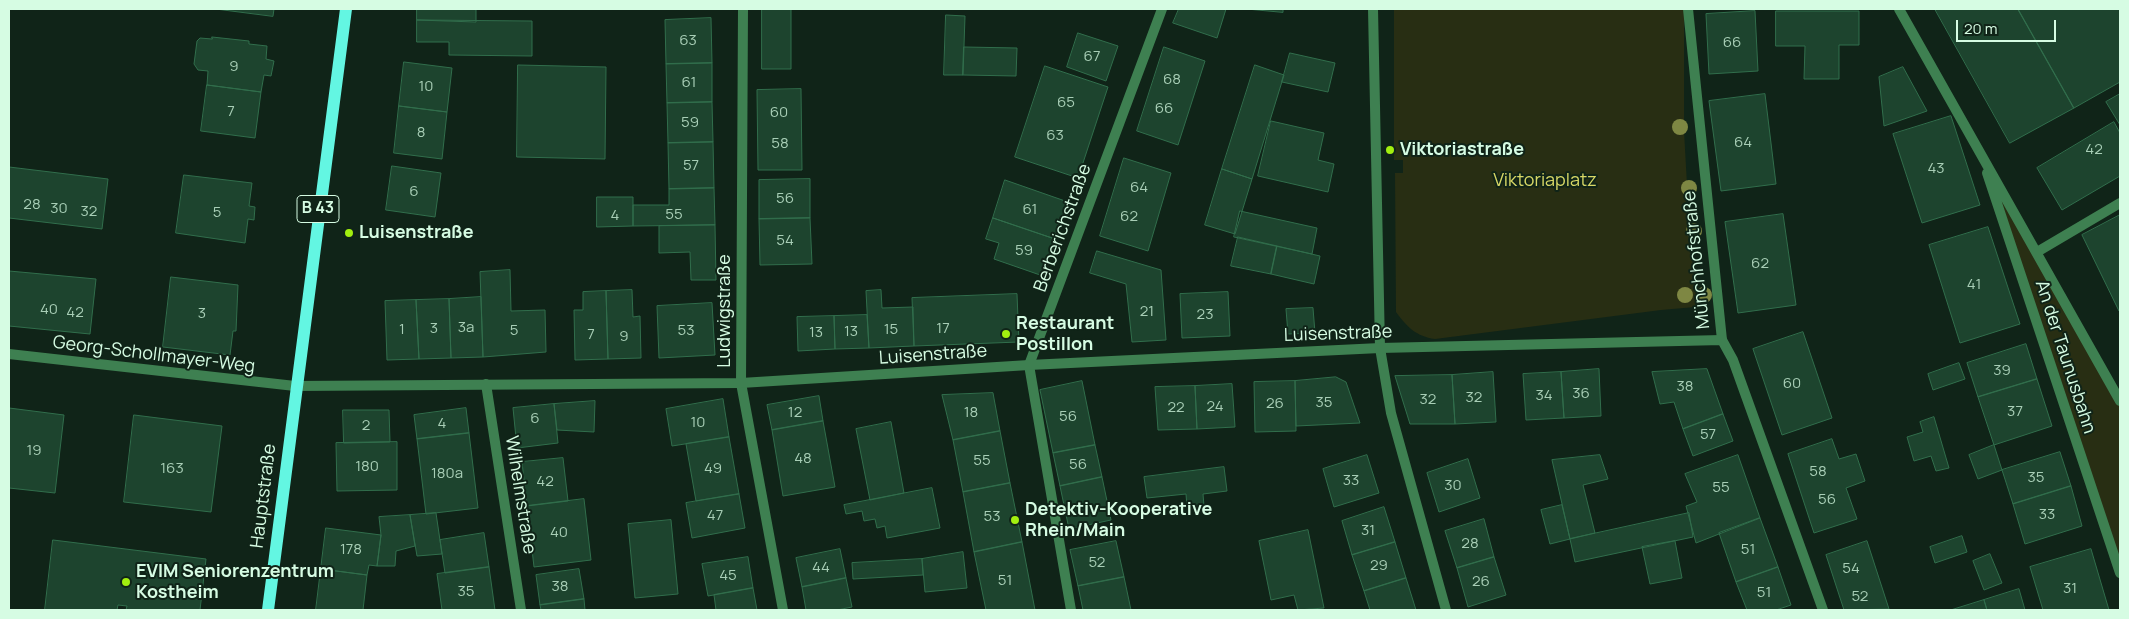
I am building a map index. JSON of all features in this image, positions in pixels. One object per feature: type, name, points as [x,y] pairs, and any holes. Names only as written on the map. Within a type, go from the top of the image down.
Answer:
[{"type":"main road","name":"B 43","points":[[295,386],[346,9]]},
{"type":"main road","name":"Hauptstraße","points":[[268,610],[295,386]]},
{"type":"street","name":"Ludwigstraße","points":[[742,9],[741,383],[784,610]]},
{"type":"street","name":"Berberichstraße","points":[[1029,365],[1162,9]]},
{"type":"street","points":[[1373,9],[1380,348],[1391,413],[1446,610]]},
{"type":"street","name":"Münchhofstraße","points":[[1688,9],[1722,340],[1733,360],[1823,610]]},
{"type":"street","name":"An der Taunusbahn","points":[[1899,9],[2120,401]]},
{"type":"street","name":"An der Taunusbahn","points":[[1979,151],[2120,573]]},
{"type":"street","points":[[2037,252],[2120,203]]},
{"type":"street","name":"Luisenstraße","points":[[295,386],[741,383],[1029,365],[1380,348],[1722,340]]},
{"type":"street","name":"Georg-Schollmayer-Weg","points":[[9,354],[295,386]]},
{"type":"street","points":[[1029,365],[1071,610]]},
{"type":"street","name":"Wilhelmstraße","points":[[486,384],[521,610]]},
{"type":"green space","name":"Viktoriaplatz","points":[[1394,9],[1684,9],[1684,131],[1690,239],[1700,303],[1695,307],[1435,339],[1417,333],[1404,323],[1396,312],[1395,173],[1403,173],[1403,160],[1394,160]]},
{"type":"green space","points":[[1979,151],[2120,401],[2120,573]]},
{"type":"building","points":[[216,9],[274,9],[273,16]]},
{"type":"building","points":[[417,9],[476,9],[476,22],[417,20]]},
{"type":"building","points":[[762,9],[791,9],[791,69],[762,69]]},
{"type":"building","points":[[1179,9],[1226,9],[1217,38],[1173,23]]},
{"type":"building","points":[[1247,9],[1283,9],[1283,12]]},
{"type":"building","points":[[1935,9],[2018,9],[2074,108],[2010,143]]},
{"type":"building","points":[[2018,9],[2120,9],[2120,82],[2074,108]]},
{"type":"building","points":[[1755,11],[1758,71],[1709,74],[1706,14]]},
{"type":"building","points":[[1776,11],[1859,11],[1859,45],[1839,45],[1839,79],[1804,79],[1805,46],[1776,46]]},
{"type":"building","points":[[946,15],[965,16],[963,75],[944,75]]},
{"type":"building","points":[[711,18],[712,63],[666,64],[665,20]]},
{"type":"building","points":[[417,20],[532,21],[532,56],[449,55],[449,42],[417,42]]},
{"type":"building","points":[[1078,33],[1118,46],[1106,81],[1067,67]]},
{"type":"building","points":[[212,37],[249,41],[249,44],[267,46],[266,59],[274,61],[271,76],[264,75],[261,92],[207,85],[208,71],[198,70],[194,64],[197,41],[200,38],[212,39]]},
{"type":"building","points":[[964,47],[1017,48],[1016,76],[963,75]]},
{"type":"building","points":[[1164,47],[1205,61],[1178,145],[1137,131]]},
{"type":"building","points":[[1290,53],[1335,63],[1328,92],[1282,82]]},
{"type":"building","points":[[404,62],[452,68],[447,112],[399,106]]},
{"type":"building","points":[[712,63],[712,102],[667,103],[666,64]]},
{"type":"building","points":[[518,65],[606,67],[605,159],[517,157]]},
{"type":"building","points":[[1255,65],[1284,75],[1252,179],[1222,169]]},
{"type":"building","points":[[1045,66],[1108,87],[1078,178],[1015,157]]},
{"type":"building","points":[[1903,67],[1927,111],[1884,126],[1879,77]]},
{"type":"building","points":[[207,85],[261,92],[255,138],[201,131]]},
{"type":"building","points":[[801,89],[802,170],[758,170],[757,90]]},
{"type":"building","points":[[1765,94],[1776,184],[1721,191],[1709,101]]},
{"type":"building","points":[[2120,94],[2120,125],[2106,102]]},
{"type":"building","points":[[712,102],[713,142],[668,143],[667,103]]},
{"type":"building","points":[[399,106],[447,112],[442,159],[394,153]]},
{"type":"building","points":[[1951,116],[1980,205],[1922,223],[1893,134]]},
{"type":"building","points":[[1271,121],[1324,133],[1318,160],[1334,164],[1328,192],[1258,176]]},
{"type":"building","points":[[2114,122],[2120,133],[2120,176],[2062,210],[2037,168]]},
{"type":"building","points":[[713,142],[714,188],[669,189],[668,143]]},
{"type":"building","points":[[1124,158],[1171,173],[1148,251],[1100,236]]},
{"type":"building","points":[[392,166],[441,173],[435,217],[386,210]]},
{"type":"building","points":[[9,167],[108,179],[102,229],[9,218]]},
{"type":"building","points":[[1222,169],[1252,179],[1235,234],[1205,225]]},
{"type":"building","points":[[184,175],[252,183],[249,206],[255,207],[254,220],[248,219],[245,243],[176,233]]},
{"type":"building","points":[[810,179],[810,218],[759,219],[759,180]]},
{"type":"building","points":[[1005,180],[1068,202],[1055,239],[993,218]]},
{"type":"building","points":[[714,188],[715,225],[633,226],[633,205],[669,205],[669,189]]},
{"type":"building","points":[[597,197],[633,197],[633,226],[597,227]]},
{"type":"building","points":[[1240,211],[1317,228],[1312,254],[1234,237]]},
{"type":"building","points":[[1783,214],[1796,305],[1738,313],[1725,222]]},
{"type":"building","points":[[2120,215],[2120,311],[2119,311],[2082,235]]},
{"type":"building","points":[[810,218],[812,264],[760,265],[759,219]]},
{"type":"building","points":[[993,218],[1055,239],[1043,276],[994,259],[999,243],[986,239]]},
{"type":"building","points":[[715,225],[716,280],[691,280],[690,252],[659,253],[659,226]]},
{"type":"building","points":[[1988,227],[2020,324],[1960,343],[1929,245]]},
{"type":"building","points":[[1238,237],[1277,246],[1271,274],[1231,266]]},
{"type":"building","points":[[1277,246],[1320,256],[1314,284],[1271,274]]},
{"type":"building","points":[[1097,251],[1161,270],[1166,340],[1132,342],[1126,284],[1090,273]]},
{"type":"building","points":[[510,270],[511,311],[545,310],[546,352],[483,357],[480,272]]},
{"type":"building","points":[[9,271],[96,279],[90,334],[9,326]]},
{"type":"building","points":[[171,277],[238,285],[236,331],[233,331],[230,355],[163,347]]},
{"type":"building","points":[[632,290],[633,317],[640,316],[641,358],[608,359],[606,291]]},
{"type":"building","points":[[881,290],[882,308],[913,307],[914,346],[869,348],[866,291]]},
{"type":"building","points":[[606,291],[608,359],[575,360],[574,310],[583,310],[583,292]]},
{"type":"building","points":[[1228,292],[1230,336],[1182,338],[1180,294]]},
{"type":"building","points":[[1017,294],[1019,342],[914,346],[912,298]]},
{"type":"building","points":[[481,297],[483,357],[451,358],[449,299]]},
{"type":"building","points":[[449,299],[451,358],[419,359],[416,300]]},
{"type":"building","points":[[416,300],[419,359],[387,360],[385,301]]},
{"type":"building","points":[[712,303],[715,355],[659,358],[657,306]]},
{"type":"building","points":[[1313,308],[1315,333],[1288,334],[1286,309]]},
{"type":"building","points":[[867,315],[869,348],[835,349],[834,316]]},
{"type":"building","points":[[834,316],[835,349],[798,351],[797,317]]},
{"type":"building","points":[[1803,332],[1832,418],[1782,435],[1753,349]]},
{"type":"building","points":[[2026,344],[2037,379],[1978,397],[1967,363]]},
{"type":"building","points":[[1959,363],[1965,379],[1933,390],[1928,374]]},
{"type":"building","points":[[1599,369],[1601,416],[1564,418],[1561,372]]},
{"type":"building","points":[[1707,369],[1723,414],[1683,429],[1674,402],[1660,404],[1652,372]]},
{"type":"building","points":[[1493,372],[1496,422],[1455,424],[1452,375]]},
{"type":"building","points":[[1561,372],[1564,418],[1526,420],[1523,374]]},
{"type":"building","points":[[1452,375],[1455,424],[1410,424],[1395,376]]},
{"type":"building","points":[[1336,377],[1346,382],[1360,423],[1296,426],[1295,381]]},
{"type":"building","points":[[2037,379],[2052,426],[1994,445],[1978,397]]},
{"type":"building","points":[[1082,381],[1095,445],[1053,453],[1040,390]]},
{"type":"building","points":[[1295,381],[1296,431],[1255,432],[1254,382]]},
{"type":"building","points":[[1232,384],[1235,427],[1197,429],[1195,386]]},
{"type":"building","points":[[1195,386],[1197,429],[1158,430],[1155,387]]},
{"type":"building","points":[[993,393],[1000,431],[953,440],[942,395]]},
{"type":"building","points":[[819,396],[823,421],[772,430],[767,405]]},
{"type":"building","points":[[723,399],[729,437],[672,446],[666,409]]},
{"type":"building","points":[[595,401],[594,432],[557,430],[554,404]]},
{"type":"building","points":[[554,404],[558,443],[517,448],[513,408]]},
{"type":"building","points":[[9,408],[64,415],[55,493],[9,488]]},
{"type":"building","points":[[466,408],[469,433],[417,439],[414,415]]},
{"type":"building","points":[[343,410],[389,410],[390,442],[344,443]]},
{"type":"building","points":[[1723,414],[1733,441],[1693,456],[1683,429]]},
{"type":"building","points":[[134,415],[222,426],[211,512],[124,502]]},
{"type":"building","points":[[1934,417],[1949,468],[1936,471],[1931,456],[1914,461],[1907,437],[1923,432],[1920,422]]},
{"type":"building","points":[[823,421],[835,487],[783,496],[772,430]]},
{"type":"building","points":[[891,422],[904,493],[870,500],[856,429]]},
{"type":"building","points":[[1000,431],[1010,483],[963,492],[953,440]]},
{"type":"building","points":[[469,433],[478,508],[426,514],[417,439]]},
{"type":"building","points":[[729,437],[739,494],[696,501],[686,444]]},
{"type":"building","points":[[1832,439],[1839,459],[1856,454],[1865,481],[1846,488],[1857,519],[1814,533],[1788,454]]},
{"type":"building","points":[[397,442],[397,490],[337,491],[336,443]]},
{"type":"building","points":[[1095,445],[1102,477],[1060,486],[1053,453]]},
{"type":"building","points":[[1994,445],[2002,470],[1978,479],[1969,455]]},
{"type":"building","points":[[2060,452],[2071,486],[2013,504],[2002,470]]},
{"type":"building","points":[[1367,455],[1379,493],[1334,507],[1323,469]]},
{"type":"building","points":[[1600,455],[1608,479],[1583,485],[1595,533],[1570,539],[1552,460]]},
{"type":"building","points":[[1738,455],[1760,518],[1696,543],[1686,506],[1697,502],[1685,474]]},
{"type":"building","points":[[563,458],[568,501],[527,506],[522,462]]},
{"type":"building","points":[[1468,459],[1480,498],[1439,512],[1427,473]]},
{"type":"building","points":[[1224,467],[1227,491],[1203,494],[1204,506],[1187,507],[1186,494],[1147,498],[1144,477]]},
{"type":"building","points":[[1102,477],[1111,520],[1069,529],[1060,486]]},
{"type":"building","points":[[1010,483],[1022,542],[974,552],[963,492]]},
{"type":"building","points":[[2071,486],[2082,526],[2025,544],[2013,504]]},
{"type":"building","points":[[932,488],[940,528],[887,538],[885,526],[877,528],[875,519],[864,521],[862,511],[846,514],[844,505]]},
{"type":"building","points":[[739,494],[745,528],[692,538],[686,503]]},
{"type":"building","points":[[584,499],[591,560],[534,567],[527,506]]},
{"type":"building","points":[[1562,505],[1570,539],[1550,544],[1541,510]]},
{"type":"building","points":[[1384,507],[1395,542],[1352,555],[1342,521]]},
{"type":"building","points":[[436,513],[442,554],[417,556],[410,515]]},
{"type":"building","points":[[1689,513],[1693,537],[1575,562],[1570,539]]},
{"type":"building","points":[[410,515],[415,546],[396,551],[395,566],[377,566],[381,535],[379,517]]},
{"type":"building","points":[[1760,518],[1778,567],[1736,582],[1719,533]]},
{"type":"building","points":[[1484,519],[1494,557],[1457,568],[1445,531]]},
{"type":"building","points":[[671,520],[678,594],[635,598],[628,524]]},
{"type":"building","points":[[326,528],[381,535],[377,566],[369,565],[367,575],[321,569]]},
{"type":"building","points":[[1308,530],[1324,608],[1298,610],[1294,595],[1271,600],[1259,541]]},
{"type":"building","points":[[484,533],[489,567],[445,573],[440,540]]},
{"type":"building","points":[[1962,536],[1967,552],[1935,563],[1930,547]]},
{"type":"building","name":"EVIM Seniorenzentrum Kostheim","points":[[53,540],[206,559],[200,610],[126,610],[127,606],[118,605],[117,610],[45,610]]},
{"type":"building","points":[[1116,541],[1124,577],[1078,586],[1070,550]]},
{"type":"building","points":[[1675,541],[1682,578],[1650,584],[1642,547]]},
{"type":"building","points":[[1867,541],[1889,609],[1844,610],[1826,555]]},
{"type":"building","points":[[1022,542],[1035,610],[986,610],[974,552]]},
{"type":"building","points":[[1395,542],[1406,578],[1364,591],[1352,555]]},
{"type":"building","points":[[840,549],[846,578],[802,587],[796,558]]},
{"type":"building","points":[[2091,549],[2109,610],[2043,610],[2030,567]]},
{"type":"building","points":[[963,552],[967,588],[925,592],[922,559]]},
{"type":"building","points":[[1990,554],[2002,583],[1984,590],[1973,561]]},
{"type":"building","points":[[748,557],[753,588],[708,596],[702,564]]},
{"type":"building","points":[[1494,557],[1506,595],[1468,607],[1457,568]]},
{"type":"building","points":[[922,559],[923,575],[853,579],[852,563]]},
{"type":"building","points":[[489,567],[495,610],[442,610],[437,574]]},
{"type":"building","points":[[1778,567],[1791,605],[1776,610],[1747,610],[1736,582]]},
{"type":"building","points":[[321,569],[367,575],[363,610],[316,610]]},
{"type":"building","points":[[579,569],[584,599],[540,605],[536,575]]},
{"type":"building","points":[[1124,577],[1131,610],[1083,610],[1078,586]]},
{"type":"building","points":[[846,578],[852,607],[837,610],[806,610],[802,587]]},
{"type":"building","points":[[1406,578],[1416,610],[1370,610],[1364,591]]},
{"type":"building","points":[[753,588],[757,610],[716,610],[714,595]]},
{"type":"building","points":[[2019,589],[2025,610],[1987,610],[1984,600]]},
{"type":"building","points":[[584,599],[585,610],[541,610],[540,605]]},
{"type":"building","points":[[1984,600],[1987,610],[1951,610]]},
{"type":"place","name":"Viktoriastraße","points":[[1390,150]]},
{"type":"place","name":"Luisenstraße","points":[[349,233]]},
{"type":"place","name":"Restaurant Postillon","points":[[1006,334]]},
{"type":"place","name":"Detektiv-Kooperative Rhein/Main","points":[[1015,520]]},
{"type":"place","name":"EVIM Seniorenzentrum Kostheim","points":[[126,582]]}]
